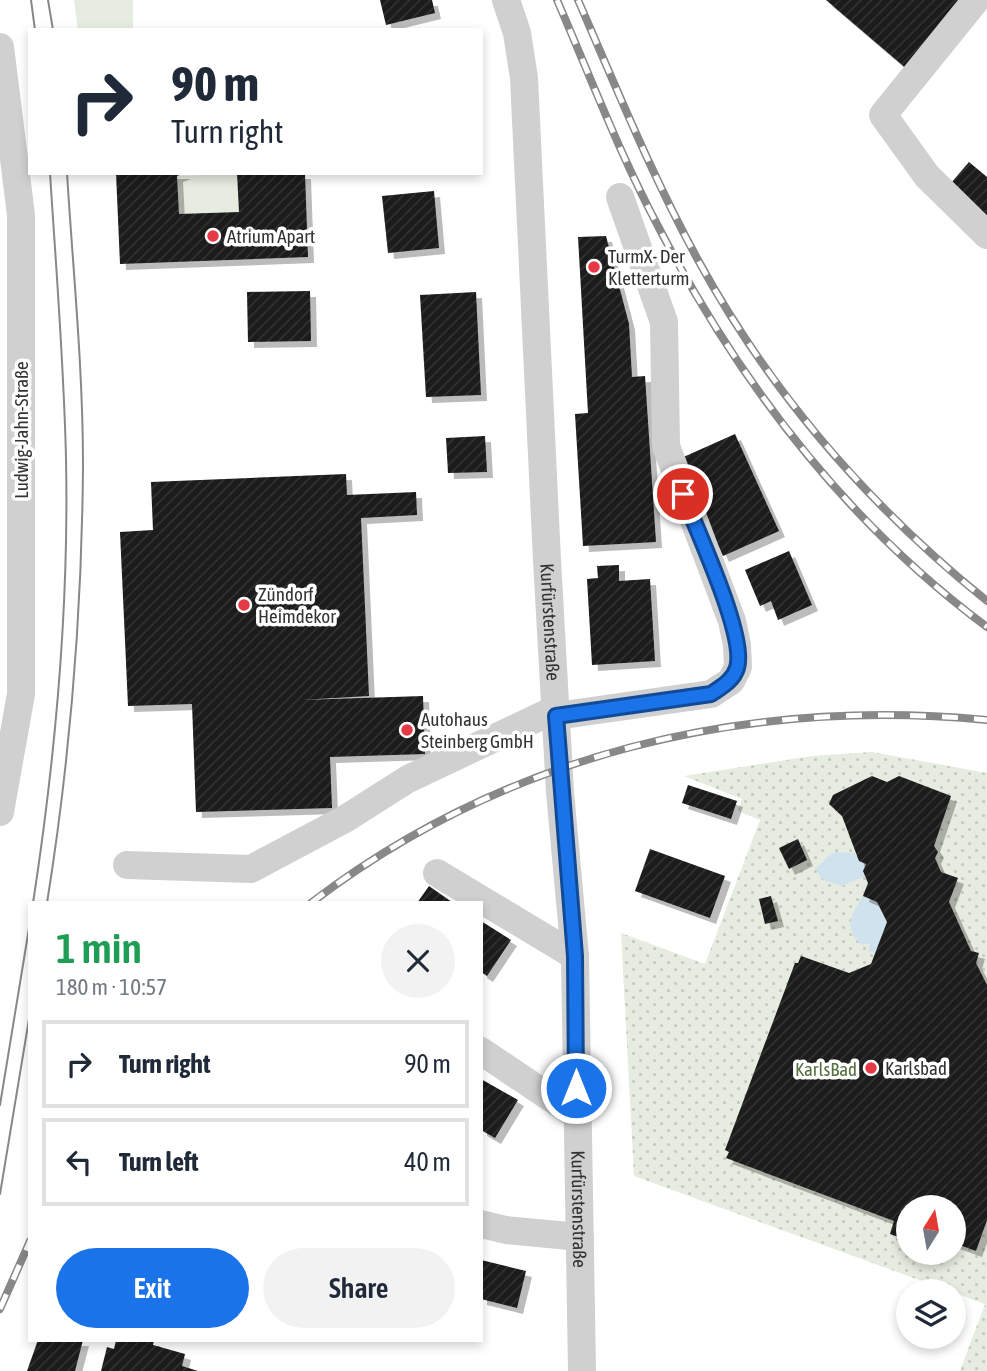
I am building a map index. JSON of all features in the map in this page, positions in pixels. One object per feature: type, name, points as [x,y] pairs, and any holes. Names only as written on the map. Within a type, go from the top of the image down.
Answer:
[{"type":"street","name":"Kurfürstenstraße","points":[[506,0],[517,33],[524,78],[556,713],[575,956],[582,1371]]},
{"type":"street","points":[[976,0],[883,115],[927,176],[987,235]]},
{"type":"street","name":"Ludwig-Jahn-Straße","points":[[0,47],[21,215],[21,694],[0,812]]},
{"type":"street","points":[[127,865],[251,869],[345,819],[408,779],[556,713],[711,694],[731,681],[738,667],[732,621],[666,446],[664,322],[620,197]]},
{"type":"street","points":[[437,873],[575,956]]},
{"type":"street","points":[[483,1052],[576,1115]]},
{"type":"street","points":[[483,1224],[506,1230],[580,1237]]},
{"type":"green space","points":[[74,0],[133,0],[133,28],[78,28]]},
{"type":"green space","points":[[237,175],[239,212],[179,214],[177,176]]},
{"type":"green space","name":"KarlsBad","points":[[872,752],[987,773],[987,1371],[960,1371],[985,1304],[966,1297],[966,1279],[916,1279],[634,1176],[621,933],[705,964],[760,820],[738,811],[742,799],[684,776],[812,756]]},
{"type":"water","points":[[837,852],[855,853],[859,861],[866,864],[863,871],[865,876],[842,886],[823,880],[815,868]]},
{"type":"water","points":[[863,896],[877,902],[887,922],[875,953],[868,951],[870,944],[860,944],[851,930],[851,919]]},
{"type":"building","points":[[380,0],[432,0],[435,13],[386,25]]},
{"type":"building","points":[[826,0],[967,0],[908,70]]},
{"type":"building","points":[[969,162],[987,177],[987,220],[951,183]]},
{"type":"building","name":"Atrium Apart","points":[[116,175],[180,175],[177,176],[179,214],[239,212],[237,175],[305,175],[308,257],[120,264]]},
{"type":"building","points":[[434,191],[439,248],[388,253],[382,196]]},
{"type":"building","points":[[606,236],[629,324],[632,377],[645,376],[656,542],[583,546],[575,414],[588,413],[578,237]]},
{"type":"building","points":[[310,291],[311,341],[248,342],[247,292]]},
{"type":"building","points":[[476,292],[481,395],[426,397],[420,295]]},
{"type":"building","points":[[735,434],[779,531],[723,556],[679,459]]},
{"type":"building","points":[[485,436],[487,472],[448,473],[446,438]]},
{"type":"building","name":"Zündorf Heimdekor","points":[[346,474],[347,495],[416,492],[417,515],[361,518],[369,696],[301,700],[423,696],[425,754],[330,757],[332,808],[196,812],[192,704],[128,706],[120,532],[153,530],[151,482]]},
{"type":"building","points":[[789,551],[812,605],[778,620],[771,601],[760,606],[745,570]]},
{"type":"building","points":[[619,565],[619,581],[650,579],[655,661],[592,665],[587,579],[598,578],[597,566]]},
{"type":"building","name":"Karlsbad","points":[[872,776],[887,782],[899,776],[951,796],[934,846],[938,852],[935,858],[941,872],[958,878],[949,902],[971,951],[979,953],[976,963],[987,985],[987,1220],[976,1251],[966,1247],[966,1195],[896,1195],[896,1236],[890,1234],[894,1221],[726,1158],[729,1152],[725,1150],[795,963],[798,963],[801,956],[849,973],[871,964],[887,922],[877,902],[863,896],[868,883],[863,871],[866,864],[859,861],[842,816],[829,804],[833,795]]},
{"type":"building","points":[[688,785],[737,801],[731,819],[682,803]]},
{"type":"building","points":[[798,839],[807,860],[789,869],[779,848]]},
{"type":"building","points":[[650,849],[725,876],[710,918],[635,891]]},
{"type":"building","points":[[429,886],[451,901],[418,901]]},
{"type":"building","points":[[771,896],[778,921],[765,924],[759,899]]},
{"type":"building","points":[[483,922],[511,940],[487,976],[483,973]]},
{"type":"building","points":[[483,1080],[518,1100],[495,1138],[483,1131]]},
{"type":"building","points":[[483,1260],[526,1271],[517,1308],[483,1300]]},
{"type":"building","points":[[37,1342],[82,1342],[75,1371],[27,1371]]},
{"type":"building","points":[[116,1342],[154,1342],[153,1345],[185,1354],[182,1366],[198,1371],[101,1371],[107,1347],[114,1349]]},
{"type":"tram line","points":[[31,0],[35,28]]},
{"type":"tram line","points":[[48,0],[53,28]]},
{"type":"tram line","points":[[33,901],[54,738],[65,569],[65,423],[50,175]]},
{"type":"tram line","points":[[47,901],[68,739],[82,520],[81,392],[67,175]]},
{"type":"tram line","points":[[0,1105],[28,934]]},
{"type":"tram line","points":[[0,1194],[28,1025]]},
{"type":"railway","points":[[557,0],[618,144],[645,200],[690,285],[724,341],[800,446],[843,496],[936,586],[987,627]]},
{"type":"railway","points":[[578,0],[681,228],[726,309],[757,356],[790,401],[863,487],[944,565],[987,601]]},
{"type":"railway","points":[[314,901],[386,851],[465,808],[547,774],[631,747],[718,729],[807,718],[896,715],[987,720]]},
{"type":"railway","points":[[0,1309],[28,1246]]},
{"type":"place","name":"Atrium Apart","points":[[213,236]]},
{"type":"place","name":"TurmX- Der Kletterturm","points":[[594,267]]},
{"type":"place","name":"Zündorf Heimdekor","points":[[244,605]]},
{"type":"place","name":"Autohaus Steinberg GmbH","points":[[407,730]]},
{"type":"place","name":"Karlsbad","points":[[871,1068]]},
{"type":"route","points":[[576,1088],[575,956],[556,716],[711,694],[731,681],[738,667],[732,621],[683,494]]}]
